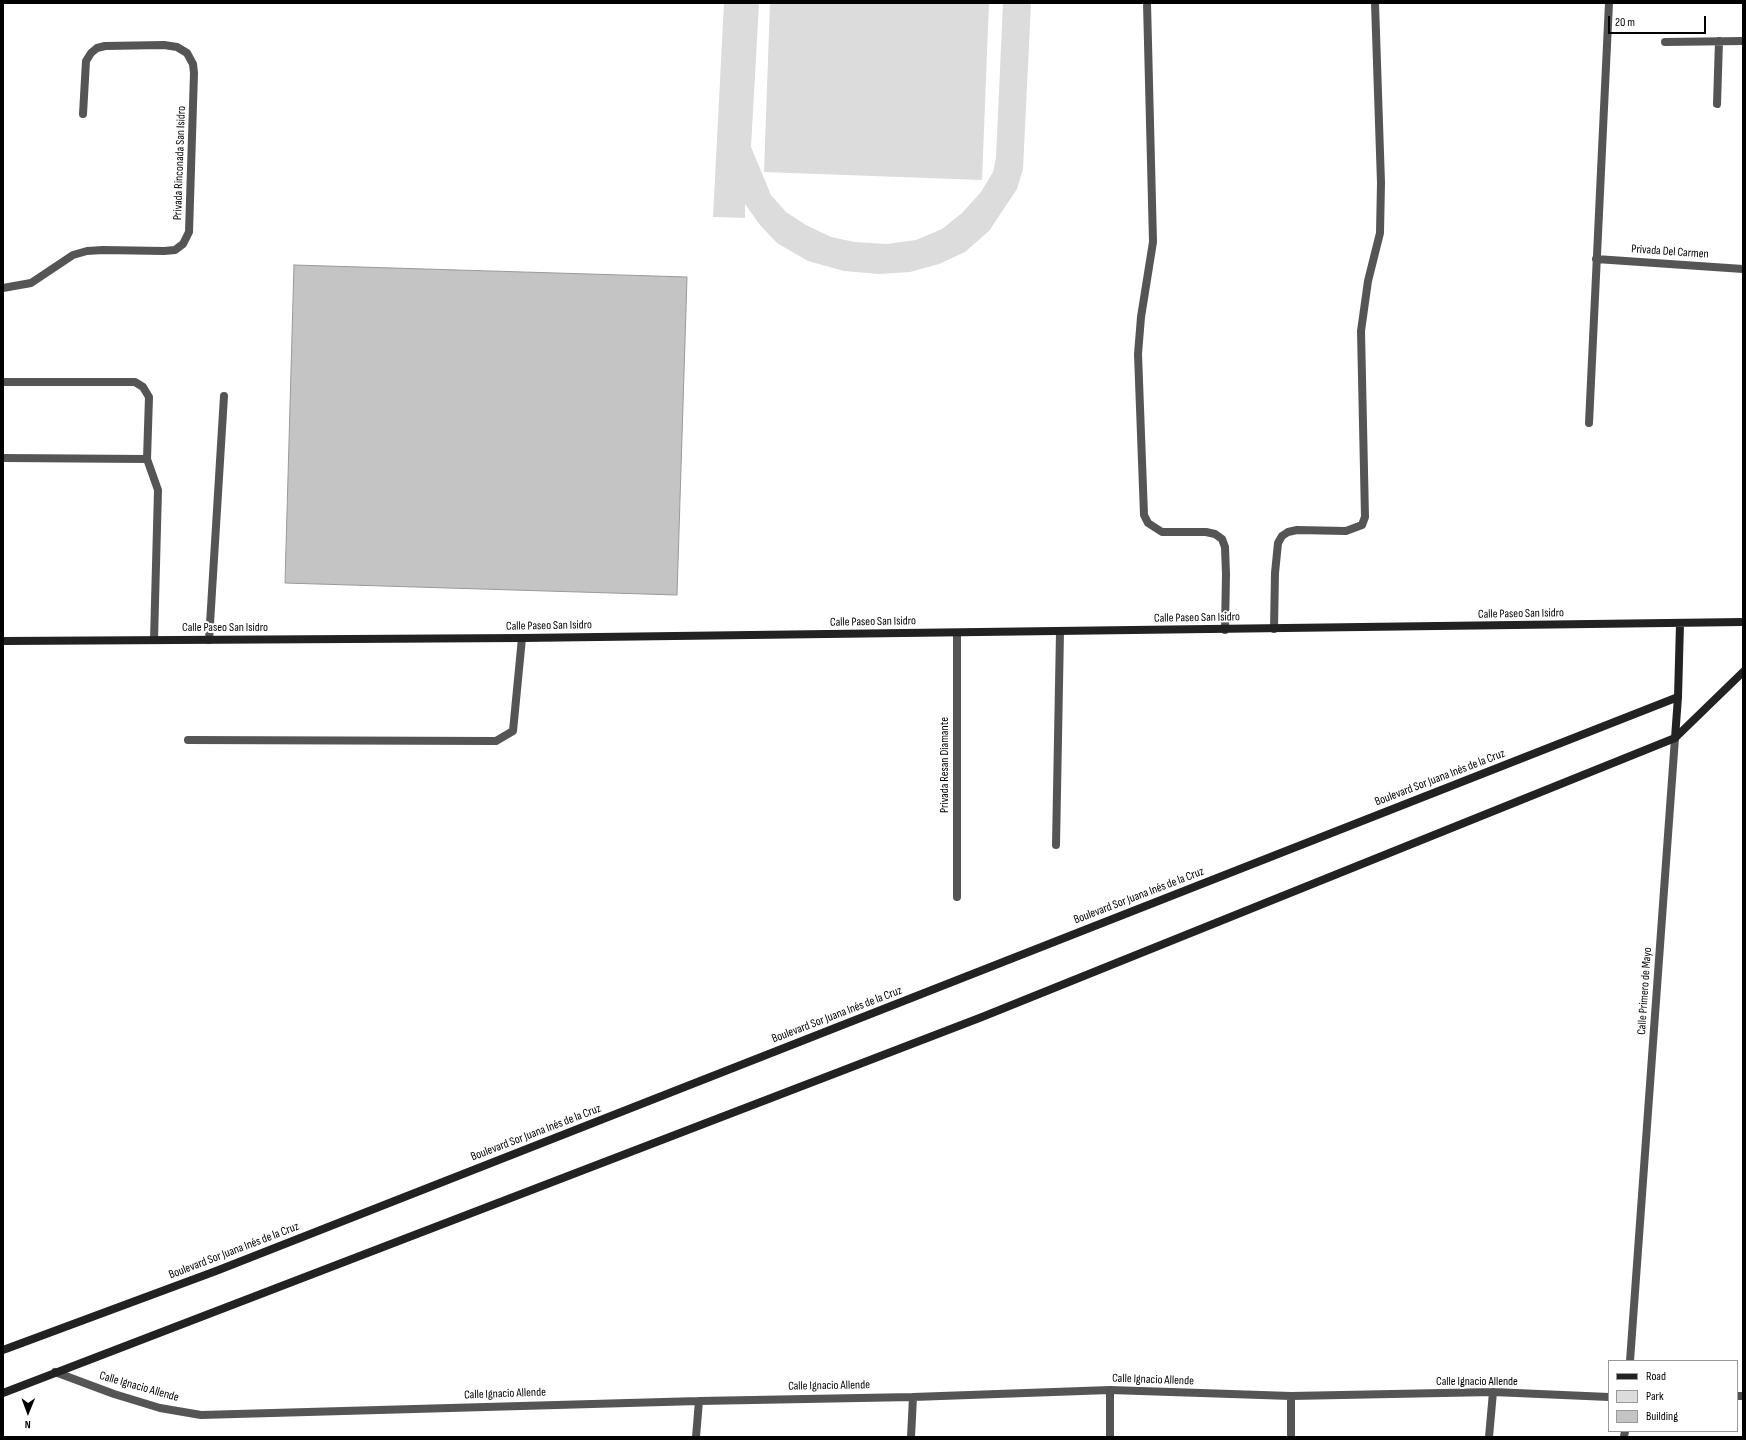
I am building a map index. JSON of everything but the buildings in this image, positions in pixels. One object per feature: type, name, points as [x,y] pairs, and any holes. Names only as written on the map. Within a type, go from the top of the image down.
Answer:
[{"type":"main road","name":"Calle Paseo San Isidro","points":[[3,641],[522,638],[1225,630],[1743,622]]},
{"type":"main road","name":"Calle Primero de Mayo","points":[[1675,738],[1678,697],[1680,624]]},
{"type":"main road","points":[[3,1393],[974,1020],[1675,738],[1743,672]]},
{"type":"main road","name":"Boulevard Sor Juana Inés de la Cruz","points":[[3,1350],[216,1271],[1678,697]]},
{"type":"street","points":[[1146,3],[1153,242],[1141,317],[1138,354],[1144,516],[1148,523],[1162,532],[1206,532],[1215,534],[1222,538],[1225,547],[1226,574],[1225,630]]},
{"type":"street","points":[[1274,629],[1275,573],[1278,543],[1282,536],[1288,532],[1297,530],[1346,532],[1362,525],[1365,517],[1361,331],[1368,281],[1380,233],[1381,184],[1375,3]]},
{"type":"street","points":[[1589,423],[1609,3]]},
{"type":"street","points":[[1718,104],[1719,41]]},
{"type":"street","points":[[1665,42],[1743,41]]},
{"type":"street","name":"Privada Rinconada San Isidro","points":[[3,288],[30,283],[73,255],[87,251],[175,250],[183,244],[190,232],[194,73],[193,64],[187,53],[177,47],[164,45],[105,46],[97,48],[91,52],[86,61],[83,114]]},
{"type":"street","name":"Privada Del Carmen","points":[[1596,259],[1743,269]]},
{"type":"street","points":[[3,382],[135,382],[143,387],[149,397],[147,459],[158,490],[154,640]]},
{"type":"street","points":[[209,640],[224,396]]},
{"type":"street","points":[[3,458],[147,459]]},
{"type":"street","points":[[1056,845],[1060,632]]},
{"type":"street","name":"Privada Resan Diamante","points":[[957,897],[958,633]]},
{"type":"street","points":[[188,740],[496,741],[513,731],[522,638]]},
{"type":"street","name":"Calle Primero de Mayo","points":[[1630,1360],[1675,738]]},
{"type":"street","name":"Calle Ignacio Allende","points":[[55,1372],[114,1394],[160,1408],[201,1415],[699,1401],[913,1397],[1110,1390],[1291,1396],[1493,1392],[1608,1397]]},
{"type":"street","points":[[1110,1390],[1110,1437]]},
{"type":"street","points":[[1489,1437],[1493,1392]]},
{"type":"street","points":[[1291,1396],[1291,1437]]},
{"type":"street","points":[[911,1437],[913,1397]]},
{"type":"street","points":[[696,1437],[699,1401]]},
{"type":"green space","points":[[724,3],[759,3],[751,147],[771,195],[786,212],[806,225],[831,237],[855,242],[886,244],[916,240],[942,229],[962,213],[981,192],[993,172],[996,158],[1003,3],[1031,3],[1023,169],[1017,189],[989,231],[965,252],[939,264],[910,272],[879,274],[844,271],[808,261],[777,243],[760,225],[745,204],[745,218],[713,217]]},
{"type":"green space","points":[[770,3],[989,3],[982,180],[764,172]]}]
